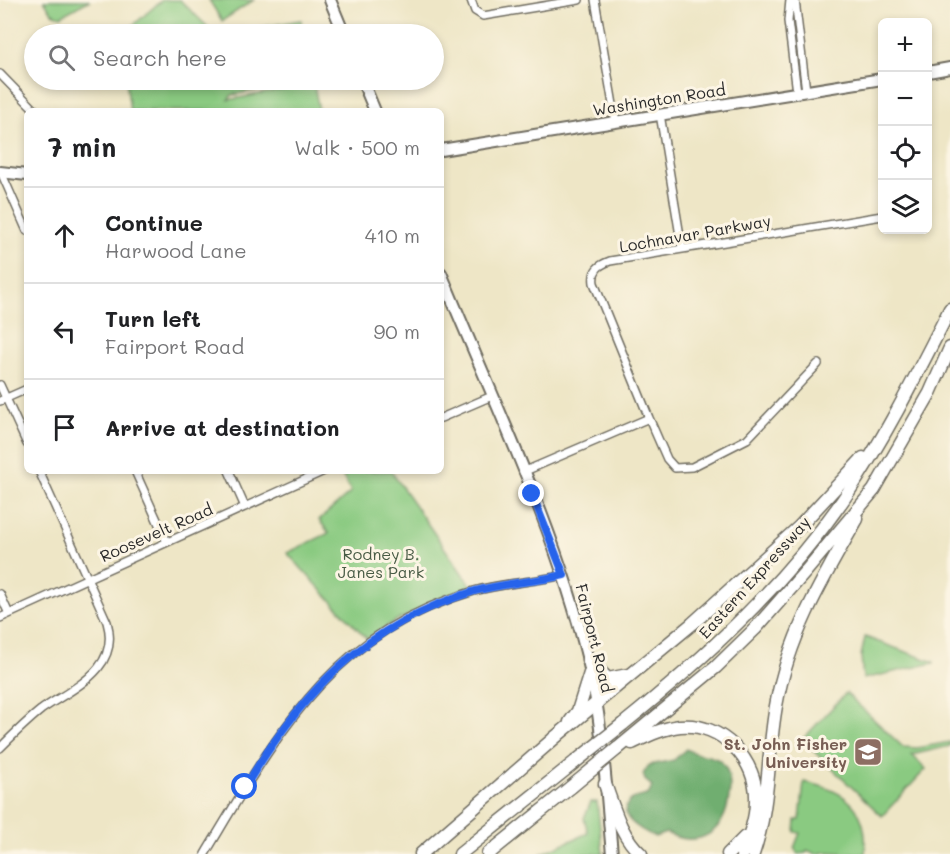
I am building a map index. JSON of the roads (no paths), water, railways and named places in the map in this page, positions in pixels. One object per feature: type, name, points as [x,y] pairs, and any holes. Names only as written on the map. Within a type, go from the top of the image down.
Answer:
[{"type":"highway","name":"Eastern Expressway","points":[[460,854],[691,668],[753,607],[842,501],[882,437],[950,309]]},
{"type":"highway","name":"Eastern Expressway","points":[[488,854],[716,667],[755,629],[874,490],[930,393],[950,348]]},
{"type":"highway","points":[[421,854],[637,671],[799,527],[882,437]]},
{"type":"highway","points":[[753,854],[765,814],[776,706],[796,633],[815,594],[874,490]]},
{"type":"highway","points":[[588,660],[608,679],[618,679],[637,671]]},
{"type":"highway","points":[[553,740],[578,711],[590,674]]},
{"type":"highway","points":[[617,749],[658,731],[681,726],[720,735],[738,750],[751,772],[756,794],[753,826],[742,854]]},
{"type":"highway","points":[[605,784],[621,828],[631,845],[641,854]]},
{"type":"highway","points":[[728,854],[753,826]]},
{"type":"main road","points":[[330,0],[340,24]]},
{"type":"main road","points":[[932,71],[950,68]]},
{"type":"main road","name":"Washington Road","points":[[444,150],[878,80]]},
{"type":"main road","points":[[366,90],[374,108]]},
{"type":"main road","points":[[0,172],[24,175]]},
{"type":"main road","name":"Fairport Road","points":[[444,280],[564,575],[588,660],[596,705],[612,854]]},
{"type":"street","points":[[471,0],[475,11],[483,16],[579,0]]},
{"type":"street","points":[[595,0],[616,122]]},
{"type":"street","points":[[793,0],[802,91]]},
{"type":"street","points":[[0,74],[33,108]]},
{"type":"street","points":[[660,114],[681,248]]},
{"type":"street","points":[[0,172],[24,224]]},
{"type":"street","name":"Lochnavar Parkway","points":[[650,418],[594,283],[594,274],[598,267],[610,261],[681,248],[878,217]]},
{"type":"street","points":[[523,472],[650,418],[669,463],[678,469],[687,469],[730,450],[756,432],[818,364]]},
{"type":"street","points":[[0,385],[3,400],[24,438]]},
{"type":"street","points":[[3,400],[24,390]]},
{"type":"street","points":[[444,417],[492,396]]},
{"type":"street","points":[[0,748],[28,721],[93,675],[104,661],[109,643],[109,627],[40,474]]},
{"type":"street","points":[[136,474],[167,542]]},
{"type":"street","points":[[230,474],[245,507]]},
{"type":"street","name":"Roosevelt Road","points":[[0,618],[317,474]]},
{"type":"street","points":[[205,854],[289,720],[327,676],[362,646],[383,632],[448,600],[495,586],[564,575]]},
{"type":"street","points":[[0,594],[9,614]]},
{"type":"place","name":"St. John Fisher University","points":[[868,752]]},
{"type":"park label","name":"Rodney B. Janes Park","points":[[381,562]]}]
